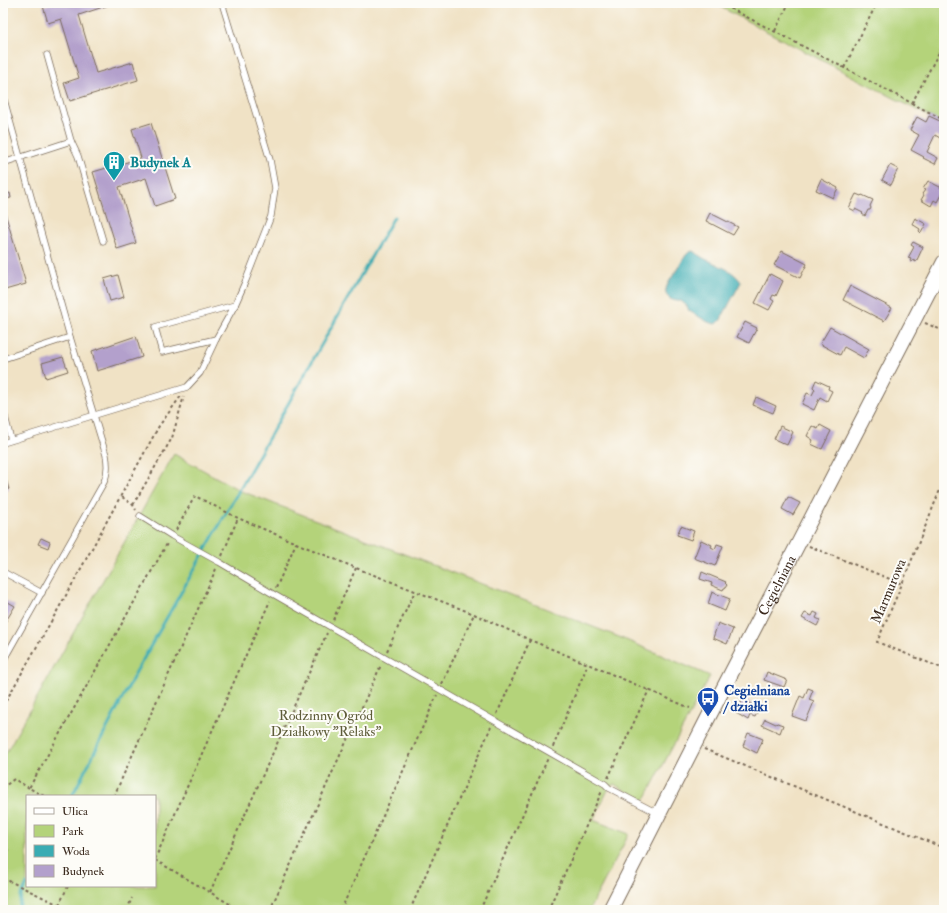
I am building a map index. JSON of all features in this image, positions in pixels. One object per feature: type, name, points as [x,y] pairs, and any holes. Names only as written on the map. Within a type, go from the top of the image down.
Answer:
[{"type":"street","name":"Cegielniana","points":[[610,910],[944,262]]},
{"type":"lane","points":[[3,443],[187,387],[200,372],[235,305],[271,216],[275,188],[270,160],[222,3]]},
{"type":"lane","points":[[47,55],[71,141],[78,156],[103,241]]},
{"type":"lane","points":[[3,96],[70,337],[95,415],[108,462],[106,478],[3,661]]},
{"type":"lane","points":[[3,163],[71,141]]},
{"type":"lane","points":[[216,339],[162,352],[155,327],[235,305]]},
{"type":"lane","points":[[3,359],[70,337]]},
{"type":"lane","points":[[3,409],[11,440]]},
{"type":"lane","points":[[140,516],[439,690],[605,784],[609,788],[660,814]]},
{"type":"lane","points":[[3,572],[42,593]]},
{"type":"path","points":[[720,3],[944,120]]},
{"type":"path","points":[[775,32],[789,3]]},
{"type":"path","points":[[844,68],[877,3]]},
{"type":"path","points":[[912,103],[944,43]]},
{"type":"path","points":[[914,319],[944,331]]},
{"type":"path","points":[[3,706],[73,583],[159,426],[187,387]]},
{"type":"path","points":[[133,505],[172,438],[187,387]]},
{"type":"path","name":"Marmurowa","points":[[944,480],[877,642],[944,669]]},
{"type":"path","points":[[121,496],[133,505],[140,516]]},
{"type":"path","points":[[29,788],[195,496],[238,518],[296,543],[474,614],[530,640],[690,708]]},
{"type":"path","points":[[114,795],[238,518]]},
{"type":"path","points":[[799,542],[902,584]]},
{"type":"path","points":[[156,857],[296,543]]},
{"type":"path","points":[[210,892],[356,568]]},
{"type":"path","points":[[270,910],[415,591]]},
{"type":"path","points":[[341,910],[474,614]]},
{"type":"path","points":[[410,910],[530,640]]},
{"type":"path","points":[[480,910],[588,664]]},
{"type":"path","points":[[548,910],[649,690]]},
{"type":"path","points":[[694,745],[944,848]]},
{"type":"path","points":[[3,789],[14,779],[42,795]]},
{"type":"path","points":[[3,861],[9,850]]},
{"type":"path","points":[[156,860],[240,910]]},
{"type":"path","points":[[3,878],[67,910]]},
{"type":"path","points":[[59,905],[68,887]]},
{"type":"path","points":[[127,910],[132,898]]},
{"type":"green space","points":[[713,3],[944,3],[944,124],[819,59]]},
{"type":"green space","name":"Rodzinny Ogród Działkowy \"Relaks\"","points":[[174,454],[241,491],[619,637],[710,676],[644,801],[614,784],[609,788],[593,820],[629,834],[589,910],[3,910],[3,758]]},
{"type":"water","points":[[693,251],[703,258],[731,272],[741,282],[720,321],[715,324],[708,322],[689,311],[687,306],[681,301],[670,299],[666,292],[667,285],[686,255]]},
{"type":"building","points":[[54,3],[115,3],[79,15],[96,73],[133,62],[138,80],[70,101],[64,83],[79,78],[61,19],[48,23],[43,6]]},
{"type":"building","points":[[929,116],[942,122],[939,128],[944,131],[940,138],[935,135],[927,152],[938,158],[935,164],[911,150],[919,135],[910,130],[917,117],[926,122]]},
{"type":"building","name":"Budynek A","points":[[151,123],[175,199],[155,206],[146,178],[119,187],[136,243],[117,249],[93,172],[141,158],[132,129]]},
{"type":"building","points":[[3,137],[5,137],[7,146],[3,147]]},
{"type":"building","points":[[890,165],[898,169],[891,185],[882,180]]},
{"type":"building","points":[[821,179],[838,188],[833,198],[816,190]]},
{"type":"building","points":[[928,181],[944,189],[937,202],[934,200],[931,206],[921,200],[924,195],[922,194],[925,190],[923,189]]},
{"type":"building","points":[[10,193],[11,198],[5,199],[7,204],[3,205],[3,195]]},
{"type":"building","points":[[856,194],[873,200],[870,210],[868,210],[865,216],[862,214],[863,213],[855,209],[855,211],[849,208]]},
{"type":"building","points":[[3,206],[26,284],[5,290],[3,282]]},
{"type":"building","points":[[710,213],[738,227],[733,235],[706,221]]},
{"type":"building","points":[[915,218],[926,224],[921,233],[919,231],[920,229],[912,224]]},
{"type":"building","points":[[913,242],[923,247],[916,262],[913,260],[912,262],[910,261],[911,259],[908,258],[914,247],[911,245]]},
{"type":"building","points":[[782,251],[807,264],[800,278],[774,265]]},
{"type":"building","points":[[770,274],[783,281],[776,296],[773,295],[771,299],[774,301],[769,310],[755,303]]},
{"type":"building","points":[[118,275],[124,297],[110,301],[104,279]]},
{"type":"building","points":[[850,286],[892,308],[884,321],[843,300]]},
{"type":"building","points":[[745,322],[757,328],[749,343],[737,337]]},
{"type":"building","points":[[830,327],[869,349],[864,358],[844,347],[840,355],[820,344]]},
{"type":"building","points":[[136,336],[142,357],[97,371],[92,351]]},
{"type":"building","points":[[63,357],[68,371],[46,378],[42,363]]},
{"type":"building","points":[[816,380],[829,386],[828,389],[832,391],[827,401],[820,397],[814,410],[802,404],[807,393],[812,395],[815,389],[813,387]]},
{"type":"building","points":[[756,397],[776,406],[773,413],[753,405]]},
{"type":"building","points":[[820,425],[831,431],[822,449],[811,444],[813,440],[807,436],[812,426],[818,429]]},
{"type":"building","points":[[780,426],[793,432],[787,445],[774,439]]},
{"type":"building","points":[[3,469],[9,489],[3,491]]},
{"type":"building","points":[[788,497],[800,503],[793,515],[782,509]]},
{"type":"building","points":[[681,526],[694,531],[691,540],[677,535]]},
{"type":"building","points":[[41,538],[50,542],[48,548],[38,544]]},
{"type":"building","points":[[701,540],[712,545],[711,547],[715,549],[717,544],[723,546],[715,566],[694,558]]},
{"type":"building","points":[[702,572],[726,582],[725,583],[727,585],[723,590],[711,585],[712,583],[700,579]]},
{"type":"building","points":[[712,592],[730,599],[725,611],[708,604]]},
{"type":"building","points":[[3,599],[15,606],[6,621],[3,620]]},
{"type":"building","points":[[814,612],[818,614],[816,618],[820,620],[817,626],[802,618],[805,613],[812,616]]},
{"type":"building","points":[[718,623],[733,629],[727,644],[713,638]]},
{"type":"building","points":[[767,672],[787,680],[784,687],[764,680]]},
{"type":"building","points":[[808,688],[813,690],[809,700],[814,702],[806,721],[792,716],[800,696],[804,698]]},
{"type":"building","points":[[743,699],[755,706],[753,711],[757,713],[755,717],[750,715],[748,720],[736,713]]},
{"type":"building","points":[[765,719],[776,724],[783,725],[780,733],[762,725]]},
{"type":"building","points":[[748,733],[763,739],[757,753],[743,746]]},
{"type":"waterway","points":[[73,795],[136,672],[394,217]]},
{"type":"waterway","points":[[19,910],[21,896],[26,886]]},
{"type":"place","name":"Budynek A","points":[[114,182]]},
{"type":"place","name":"Cegielniana / działki","points":[[708,718]]}]
